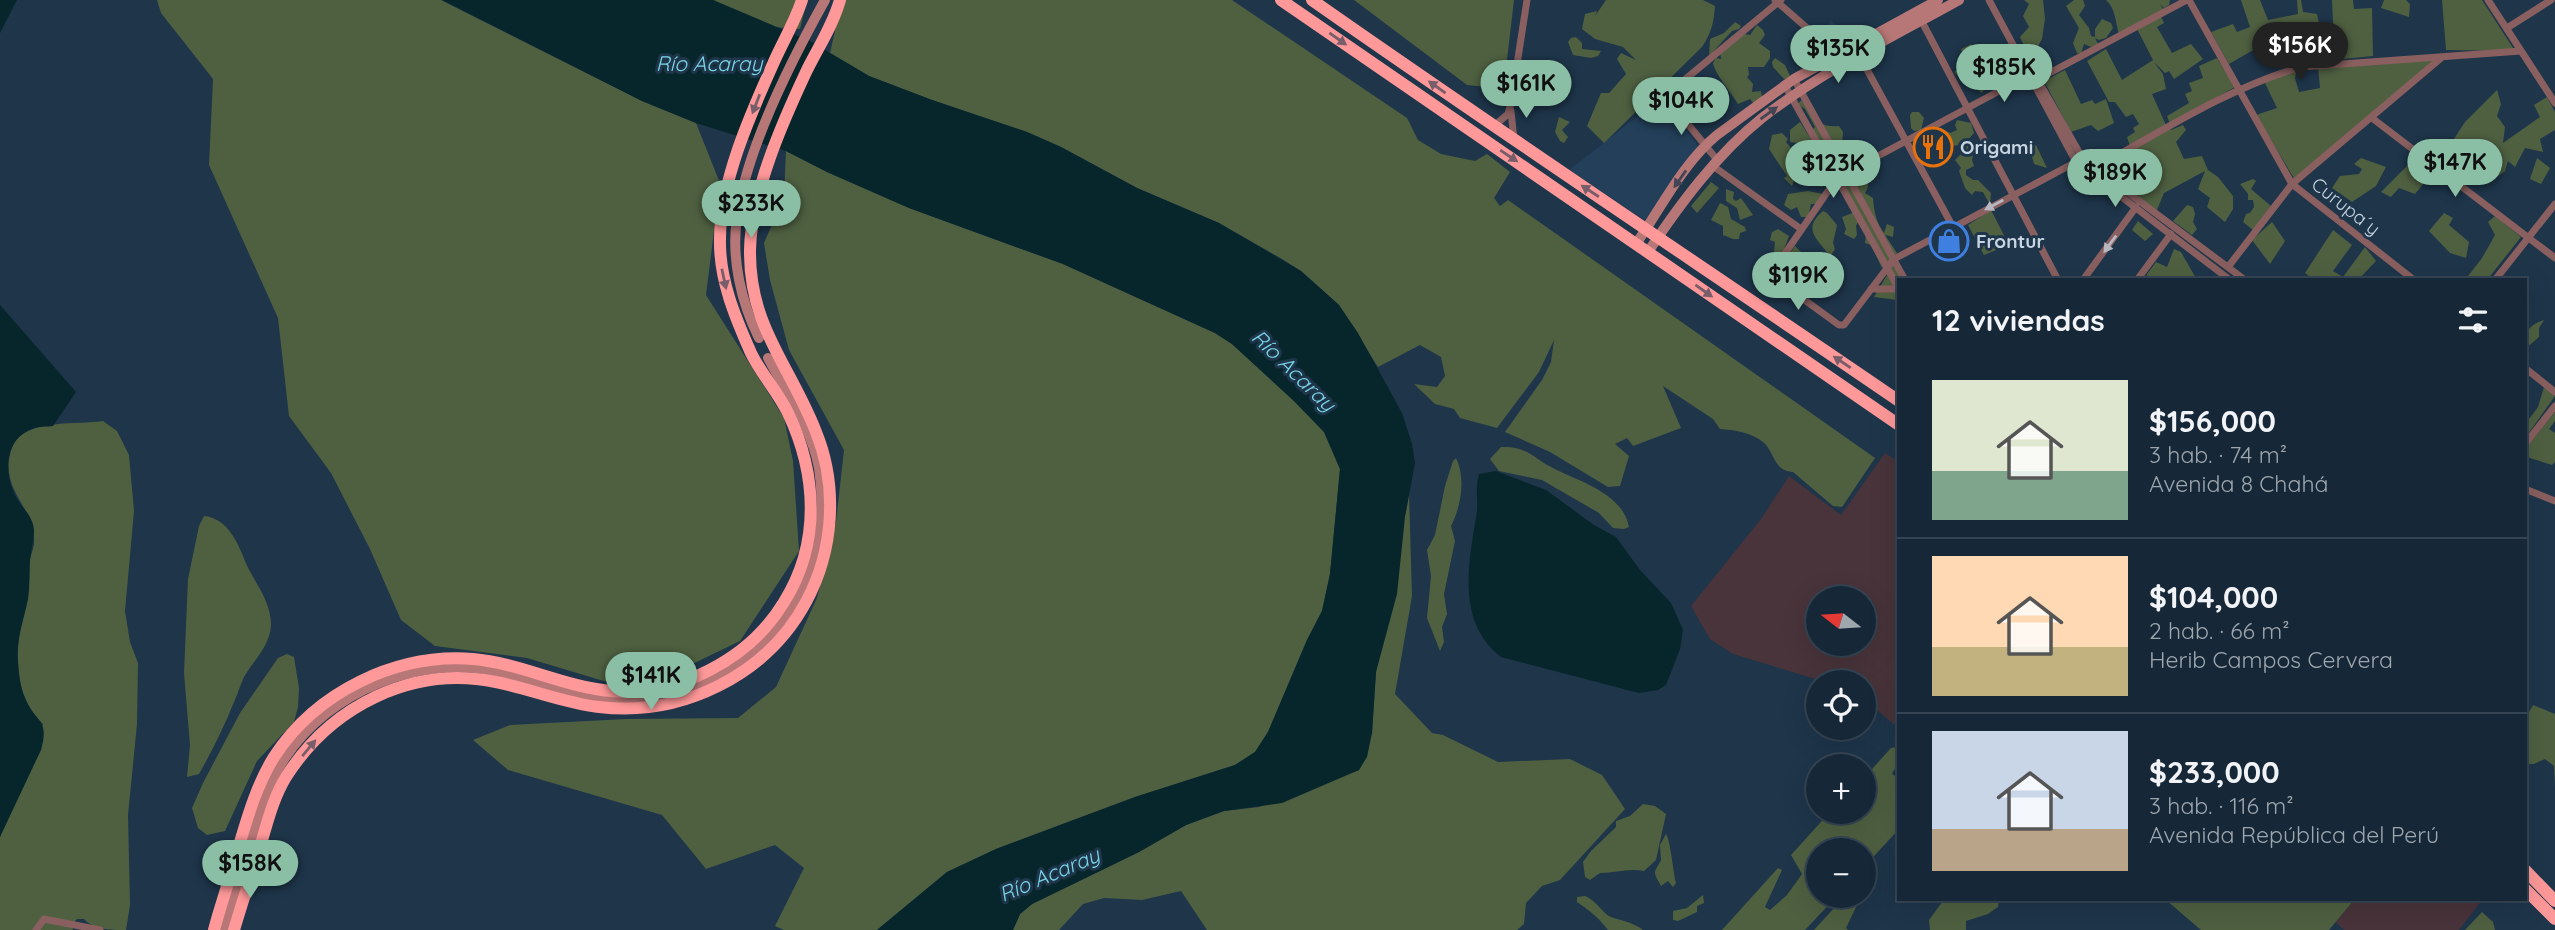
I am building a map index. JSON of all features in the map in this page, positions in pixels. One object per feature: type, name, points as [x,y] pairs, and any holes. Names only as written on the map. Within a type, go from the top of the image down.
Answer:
[{"type":"highway","points":[[234,930],[264,776],[287,740],[306,718],[346,688],[389,669],[441,660],[473,659],[611,691],[650,689],[697,677],[727,659],[761,632],[782,606],[798,573],[810,531],[809,472],[787,410],[752,353],[727,291],[719,240],[726,190],[769,74],[802,0]]},
{"type":"highway","points":[[834,21],[840,0]]},
{"type":"highway","points":[[214,930],[248,851],[298,761],[327,727],[359,705],[387,691],[421,682],[467,678],[495,682],[597,707],[645,708],[704,693],[737,676],[787,630],[811,591],[824,556],[830,518],[827,465],[817,432],[767,345],[754,294],[750,250],[755,207],[775,149],[797,93],[823,38],[845,0]]},
{"type":"highway","points":[[1281,0],[1897,424]]},
{"type":"highway","points":[[1312,0],[1493,127],[1897,400]]},
{"type":"highway","points":[[752,343],[767,345],[760,360],[752,353],[752,343]]},
{"type":"highway","points":[[2527,872],[2555,901]]},
{"type":"highway","points":[[2527,891],[2555,919]]},
{"type":"street","points":[[767,345],[741,286],[736,237],[741,198],[758,144],[783,82],[824,0]]},
{"type":"street","points":[[1493,127],[1508,114],[1511,103],[1527,0]]},
{"type":"street","points":[[1648,252],[1715,164],[1761,119],[1919,16],[1938,0]]},
{"type":"street","points":[[1636,244],[1705,145],[1789,81],[1837,53],[1959,0]]},
{"type":"street","points":[[1989,0],[2076,162],[2227,278]]},
{"type":"street","points":[[2188,0],[2040,78],[2039,82],[2082,159],[2242,278]]},
{"type":"street","name":"Curupa´y","points":[[2188,0],[2292,184],[2411,278]]},
{"type":"street","points":[[2488,0],[2555,103]]},
{"type":"street","points":[[2507,29],[2550,0]]},
{"type":"street","points":[[1801,229],[1715,164],[1705,145],[1665,96],[1779,1],[1845,63]]},
{"type":"street","points":[[1919,16],[2057,278]]},
{"type":"street","points":[[2095,168],[2239,89],[2266,77],[2301,67],[2521,51]]},
{"type":"street","points":[[1859,55],[1953,227]]},
{"type":"street","points":[[2228,267],[2292,184],[2442,57]]},
{"type":"street","points":[[2029,75],[1837,178],[1773,271],[1775,279],[1839,325],[1844,324],[1894,260],[2076,162]]},
{"type":"street","points":[[1789,81],[1846,173],[1904,278]]},
{"type":"street","points":[[1797,94],[1837,178],[1897,285]]},
{"type":"street","points":[[1511,103],[1514,140]]},
{"type":"street","points":[[2372,118],[2555,258]]},
{"type":"street","points":[[2497,278],[2555,204]]},
{"type":"street","points":[[2084,278],[2136,207]]},
{"type":"street","points":[[2138,278],[2171,234]]},
{"type":"street","points":[[1871,289],[1897,289]]},
{"type":"street","points":[[2527,370],[2555,392]]},
{"type":"street","points":[[2527,441],[2555,406]]},
{"type":"street","points":[[2527,490],[2555,501]]},
{"type":"street","points":[[224,930],[248,851]]},
{"type":"street","points":[[36,930],[44,919],[100,930]]},
{"type":"shaded area","points":[[1831,20],[1856,41],[1841,46],[1821,33]]},
{"type":"shaded area","points":[[1661,98],[1698,146],[1646,221],[1569,170]]},
{"type":"shaded area","points":[[1885,453],[1897,461],[1897,727],[1876,709],[1876,670],[1806,670],[1806,676],[1733,654],[1710,639],[1691,606],[1761,519],[1789,476],[1841,515]]},
{"type":"shaded area","points":[[2353,901],[2481,901],[2459,930],[2344,930],[2336,922]]},
{"type":"green space","points":[[157,0],[441,0],[642,101],[696,123],[720,183],[706,295],[784,418],[793,461],[799,551],[740,641],[651,684],[617,685],[527,658],[435,646],[401,620],[370,549],[331,473],[289,416],[278,318],[209,165],[213,79],[161,13]]},
{"type":"green space","points":[[713,0],[807,0],[800,29],[774,27]]},
{"type":"green space","points":[[842,0],[1232,0],[1407,118],[1418,140],[1441,154],[1475,161],[1487,154],[1510,172],[1494,198],[1500,206],[1508,200],[1875,458],[1842,507],[1833,506],[1793,472],[1778,465],[1763,442],[1742,432],[1720,429],[1713,419],[1663,386],[1681,428],[1633,446],[1627,438],[1615,444],[1629,456],[1620,486],[1608,487],[1550,452],[1505,432],[1542,380],[1551,362],[1554,340],[1539,372],[1497,428],[1460,418],[1454,409],[1435,404],[1414,384],[1437,387],[1445,376],[1441,357],[1420,345],[1378,367],[1339,305],[1301,271],[1282,259],[1219,223],[1137,188],[1061,147],[1027,132],[869,76],[830,53]]},
{"type":"green space","points":[[1354,0],[1514,0],[1507,60],[1495,88],[1467,85]]},
{"type":"green space","points":[[1606,0],[1703,0],[1715,6],[1711,28],[1702,47],[1604,143],[1587,126],[1601,93],[1609,93],[1626,74],[1617,59],[1621,53],[1636,60],[1623,47],[1595,39],[1582,29],[1585,14],[1597,11],[1595,16]]},
{"type":"green space","points":[[2024,0],[2043,0],[2045,19],[2042,39],[2037,48],[2028,54],[2020,37],[2029,27],[2023,16],[2029,4]]},
{"type":"green space","points":[[2074,0],[2083,0],[2085,6],[2079,15],[2089,28],[2091,36],[2095,37],[2095,29],[2102,19],[2111,23],[2113,28],[2106,38],[2095,38],[2098,44],[2091,47],[2084,44],[2081,54],[2077,53],[2073,43],[2079,28],[2066,6]]},
{"type":"green space","points":[[2106,0],[2170,0],[2169,5],[2164,8],[2160,4],[2165,12],[2160,14],[2164,23],[2157,27],[2172,53],[2191,44],[2203,59],[2174,79],[2169,71],[2165,73],[2153,61],[2163,74],[2166,89],[2152,94],[2166,125],[2130,146],[2127,137],[2135,132],[2133,128],[2139,124],[2133,114],[2126,117],[2115,102],[2109,102],[2087,61],[2106,49],[2122,80],[2153,60],[2136,27],[2119,34],[2113,12]]},
{"type":"green space","points":[[2241,0],[2260,0],[2268,20],[2298,14],[2297,0],[2301,0],[2303,12],[2317,14],[2324,46],[2334,45],[2332,0],[2353,0],[2354,9],[2372,8],[2373,56],[2303,63],[2287,68],[2281,34],[2229,64],[2211,32],[2233,24],[2237,32],[2250,27]]},
{"type":"green space","points":[[2384,0],[2406,0],[2410,4],[2409,17],[2381,8]]},
{"type":"green space","points":[[2442,0],[2482,0],[2515,51],[2446,50]]},
{"type":"green space","points":[[1735,22],[1741,26],[1739,29],[1732,31],[1709,56],[1710,39],[1724,33]]},
{"type":"green space","points":[[1757,25],[1765,35],[1759,43],[1770,51],[1770,58],[1764,67],[1748,67],[1747,77],[1753,84],[1752,92],[1761,91],[1762,98],[1754,104],[1750,99],[1738,104],[1713,63],[1716,58],[1721,59],[1720,52],[1745,34],[1750,35]]},
{"type":"green space","points":[[1576,37],[1582,43],[1582,49],[1601,51],[1598,56],[1591,58],[1573,55],[1568,42]]},
{"type":"green space","points":[[1971,44],[1981,60],[1986,59],[1991,64],[1987,67],[1984,63],[1983,75],[1988,87],[1981,93],[1975,84],[1972,83],[1970,87],[1954,72],[1963,66],[1960,62],[1964,59],[1961,49]]},
{"type":"green space","points":[[1775,58],[1785,65],[1790,76],[1785,80],[1773,67]]},
{"type":"green space","points":[[2217,58],[2235,87],[2170,124],[2167,116],[2189,103],[2185,94],[2192,91],[2189,83],[2203,78],[2199,66]]},
{"type":"green space","points":[[2435,59],[2295,180],[2256,115],[2277,108],[2263,79],[2297,70],[2295,78],[2299,92],[2320,88],[2318,67]]},
{"type":"green space","points":[[2065,70],[2081,104],[2092,100],[2095,104],[2106,99],[2114,123],[2098,131],[2091,125],[2071,132],[2044,81]]},
{"type":"green space","points":[[2497,90],[2501,104],[2497,116],[2505,127],[2503,143],[2540,117],[2534,105],[2547,97],[2555,112],[2555,130],[2540,139],[2543,152],[2525,148],[2515,167],[2508,161],[2505,171],[2497,177],[2491,172],[2496,164],[2483,154],[2477,145],[2468,152],[2454,139],[2465,122]]},
{"type":"green space","points":[[1803,99],[1821,123],[1839,126],[1843,132],[1842,145],[1834,144],[1833,147],[1849,167],[1840,174],[1837,169],[1832,174],[1834,177],[1822,187],[1813,179],[1820,173],[1829,172],[1821,156],[1818,164],[1813,163],[1810,152],[1814,149],[1806,153],[1799,152],[1797,143],[1790,142],[1790,130],[1800,122],[1816,147],[1809,133],[1815,127],[1805,109],[1797,104]]},
{"type":"green space","points":[[1912,112],[1919,112],[1924,118],[1921,130],[1914,131],[1911,128]]},
{"type":"green space","points":[[1559,117],[1570,122],[1562,130],[1568,137],[1564,143],[1555,132]]},
{"type":"green space","points":[[1957,120],[1971,123],[1974,133],[1966,142],[1974,149],[1974,166],[1966,170],[1966,175],[1978,180],[1991,193],[1990,205],[1983,192],[1975,191],[1972,195],[1965,188],[1959,171],[1961,168],[1955,160],[1962,153],[1960,145],[1951,146],[1937,137],[1943,129],[1950,133],[1957,130]]},
{"type":"green space","points":[[2183,125],[2186,130],[2176,142],[2184,159],[2202,156],[2208,170],[2218,177],[2233,196],[2233,209],[2225,222],[2207,207],[2210,198],[2198,189],[2205,171],[2164,193],[2157,210],[2137,198],[2153,173],[2137,163],[2128,151],[2169,128],[2171,130]]},
{"type":"green space","points":[[1782,133],[1798,156],[1803,156],[1801,165],[1805,168],[1802,175],[1791,168],[1789,170],[1795,178],[1792,186],[1784,178],[1787,176],[1769,149],[1772,135]]},
{"type":"green space","points":[[2036,145],[2047,168],[2034,164],[2030,150]]},
{"type":"green space","points":[[786,151],[909,208],[1063,264],[1215,333],[1232,344],[1324,432],[1340,469],[1330,574],[1322,611],[1268,732],[1255,752],[1235,765],[1135,797],[996,849],[947,872],[877,930],[784,930],[775,926],[804,868],[775,845],[706,869],[662,815],[508,770],[473,740],[510,725],[626,719],[738,718],[776,687],[817,598],[836,522],[844,450],[789,350],[770,280],[764,243],[784,197]]},
{"type":"green space","points":[[2416,157],[2434,171],[2415,194],[2399,188],[2391,197],[2381,192]]},
{"type":"green space","points":[[2361,158],[2386,167],[2376,186],[2352,202],[2332,188],[2340,176],[2359,174],[2362,169],[2354,164]]},
{"type":"green space","points":[[2537,158],[2550,168],[2541,184],[2530,179]]},
{"type":"green space","points":[[1866,168],[1868,187],[1865,193],[1873,198],[1879,225],[1884,233],[1887,224],[1894,227],[1893,237],[1885,235],[1897,253],[1882,268],[1871,245],[1865,243],[1866,234],[1858,222],[1854,239],[1844,234],[1846,229],[1842,217],[1855,212],[1843,189],[1845,181],[1851,177],[1858,184],[1857,174]]},
{"type":"green space","points":[[2253,179],[2256,181],[2251,189],[2271,206],[2253,230],[2243,222],[2246,214],[2254,207],[2253,200],[2248,200],[2248,194],[2240,184]]},
{"type":"green space","points":[[1711,182],[1719,188],[1697,213],[1691,206]]},
{"type":"green space","points":[[1726,189],[1734,192],[1733,199],[1736,201],[1741,198],[1753,215],[1740,220],[1737,208],[1726,201]]},
{"type":"green space","points":[[1808,191],[1823,194],[1817,204],[1811,204],[1808,217],[1801,217],[1797,207],[1791,210],[1784,205],[1788,194]]},
{"type":"green space","points":[[1720,203],[1728,207],[1731,219],[1745,227],[1746,231],[1740,233],[1739,239],[1723,235],[1723,226],[1711,220]]},
{"type":"green space","points":[[2187,205],[2193,207],[2195,214],[2193,222],[2197,229],[2192,235],[2173,221]]},
{"type":"green space","points":[[1991,210],[2009,245],[1984,255],[1968,225]]},
{"type":"green space","points":[[1823,211],[1837,225],[1833,243],[1835,249],[1830,257],[1812,230],[1816,218]]},
{"type":"green space","points":[[2444,213],[2453,218],[2449,225],[2469,242],[2466,258],[2450,253],[2429,231]]},
{"type":"green space","points":[[2495,216],[2521,237],[2489,278],[2467,278],[2495,235],[2488,222]]},
{"type":"green space","points":[[2138,221],[2153,234],[2145,241],[2132,230]]},
{"type":"green space","points":[[2272,222],[2285,241],[2270,264],[2252,240]]},
{"type":"green space","points":[[1778,229],[1789,236],[1781,257],[1774,252],[1775,242],[1770,240],[1772,232]]},
{"type":"green space","points":[[2333,230],[2352,245],[2333,271],[2343,277],[2365,247],[2376,261],[2360,278],[2311,278],[2305,273]]},
{"type":"green space","points":[[1795,246],[1803,254],[1790,270],[1783,263]]},
{"type":"green space","points":[[2174,249],[2181,252],[2196,278],[2146,278],[2156,262],[2167,267]]},
{"type":"green space","points":[[1893,265],[1902,278],[1897,278],[1897,300],[1874,297]]},
{"type":"green space","points":[[2544,320],[2539,328],[2539,337],[2527,347],[2527,335],[2534,324]]},
{"type":"green space","points":[[2544,387],[2555,396],[2527,435],[2527,419],[2538,407]]},
{"type":"green space","points":[[2555,412],[2555,421],[2549,429],[2555,433],[2555,462],[2552,465],[2530,458],[2527,456],[2527,447]]},
{"type":"green space","points":[[103,421],[117,431],[129,455],[134,511],[125,611],[130,642],[138,663],[137,724],[128,815],[130,905],[126,930],[103,929],[84,919],[77,919],[72,924],[73,930],[0,930],[0,837],[43,724],[31,708],[19,674],[19,638],[34,542],[29,518],[11,482],[9,458],[16,440],[34,429],[56,424]]},
{"type":"green space","points":[[1501,447],[1524,451],[1600,490],[1619,506],[1629,527],[1613,528],[1599,513],[1542,480],[1499,471],[1490,459]]},
{"type":"green space","points":[[1456,458],[1461,474],[1461,492],[1451,526],[1455,541],[1444,594],[1447,614],[1442,627],[1444,642],[1440,651],[1427,618],[1431,576],[1427,550],[1435,535],[1445,486]]},
{"type":"green space","points":[[1409,493],[1412,596],[1395,694],[1432,733],[1443,735],[1498,762],[1570,759],[1602,775],[1625,809],[1560,880],[1542,886],[1526,903],[1524,924],[1517,930],[1207,930],[1181,891],[1142,900],[1104,898],[1083,904],[1059,930],[1013,930],[1020,914],[1032,904],[1139,852],[1186,825],[1224,811],[1259,807],[1359,770],[1372,733],[1376,672]]},
{"type":"green space","points":[[204,516],[224,525],[233,536],[268,606],[271,625],[265,646],[244,677],[204,765],[199,774],[187,777],[190,745],[184,673],[188,579],[199,526]]},
{"type":"green space","points":[[287,654],[294,657],[299,688],[294,722],[257,761],[225,831],[207,835],[198,828],[192,808],[203,783],[240,713],[278,658]]},
{"type":"green space","points":[[2533,705],[2555,714],[2555,786],[2554,766],[2545,759],[2527,764],[2527,716]]},
{"type":"green space","points":[[1897,747],[1897,765],[1892,774],[1897,777],[1897,831],[1876,854],[1876,838],[1806,838],[1819,824],[1876,824],[1876,765],[1891,748]]},
{"type":"green space","points":[[1643,804],[1655,806],[1666,814],[1656,860],[1644,871],[1600,873],[1590,880],[1585,877],[1583,862],[1591,851],[1616,827],[1616,821],[1630,816]]},
{"type":"green space","points":[[1666,834],[1676,883],[1673,887],[1668,881],[1661,886],[1655,874],[1661,860],[1660,845]]},
{"type":"green space","points":[[1806,838],[1806,908],[1826,908],[1805,930],[1722,930],[1778,868],[1782,870],[1765,907],[1770,910],[1787,895],[1802,874],[1791,855]]},
{"type":"green space","points":[[1703,895],[1704,903],[1697,906],[1697,912],[1678,921],[1673,920],[1673,911],[1687,908]]},
{"type":"green space","points":[[1585,896],[1608,916],[1643,930],[1608,930],[1577,902],[1577,897]]},
{"type":"green space","points":[[1943,901],[1999,901],[1998,907],[1988,914],[1966,921],[1966,930],[1930,930],[1929,920]]},
{"type":"green space","points":[[2167,901],[2353,901],[2329,930],[2201,930]]},
{"type":"green space","points":[[1834,908],[1856,908],[1846,928],[1848,930],[1814,930]]},
{"type":"green space","points":[[2482,912],[2493,922],[2495,930],[2465,930]]},
{"type":"water","points":[[0,0],[17,0],[0,33]]},
{"type":"water","name":"Río Acaray","points":[[442,0],[713,0],[810,41],[869,76],[1027,132],[1061,147],[1137,188],[1219,223],[1301,271],[1339,305],[1358,333],[1402,413],[1415,463],[1405,517],[1397,594],[1376,672],[1372,733],[1367,757],[1359,770],[1282,803],[1224,811],[1186,825],[1139,852],[1032,904],[1020,914],[1013,930],[877,930],[947,872],[996,849],[1135,797],[1235,765],[1255,752],[1268,732],[1322,611],[1330,574],[1340,469],[1324,432],[1232,344],[1215,333],[1063,264],[909,208],[786,151],[696,123],[642,101]]},
{"type":"water","points":[[0,305],[76,392],[53,426],[34,428],[23,434],[16,440],[9,457],[11,484],[16,498],[31,519],[34,530],[28,599],[18,645],[19,675],[25,698],[44,732],[41,750],[0,837]]},
{"type":"water","points":[[1496,471],[1546,490],[1594,525],[1616,537],[1640,570],[1671,603],[1683,630],[1680,649],[1666,685],[1658,690],[1639,693],[1501,657],[1486,642],[1471,608],[1469,570],[1479,474]]},
{"type":"place","name":"Origami","points":[[1933,147]]},
{"type":"place","name":"Frontur","points":[[1949,241]]}]
